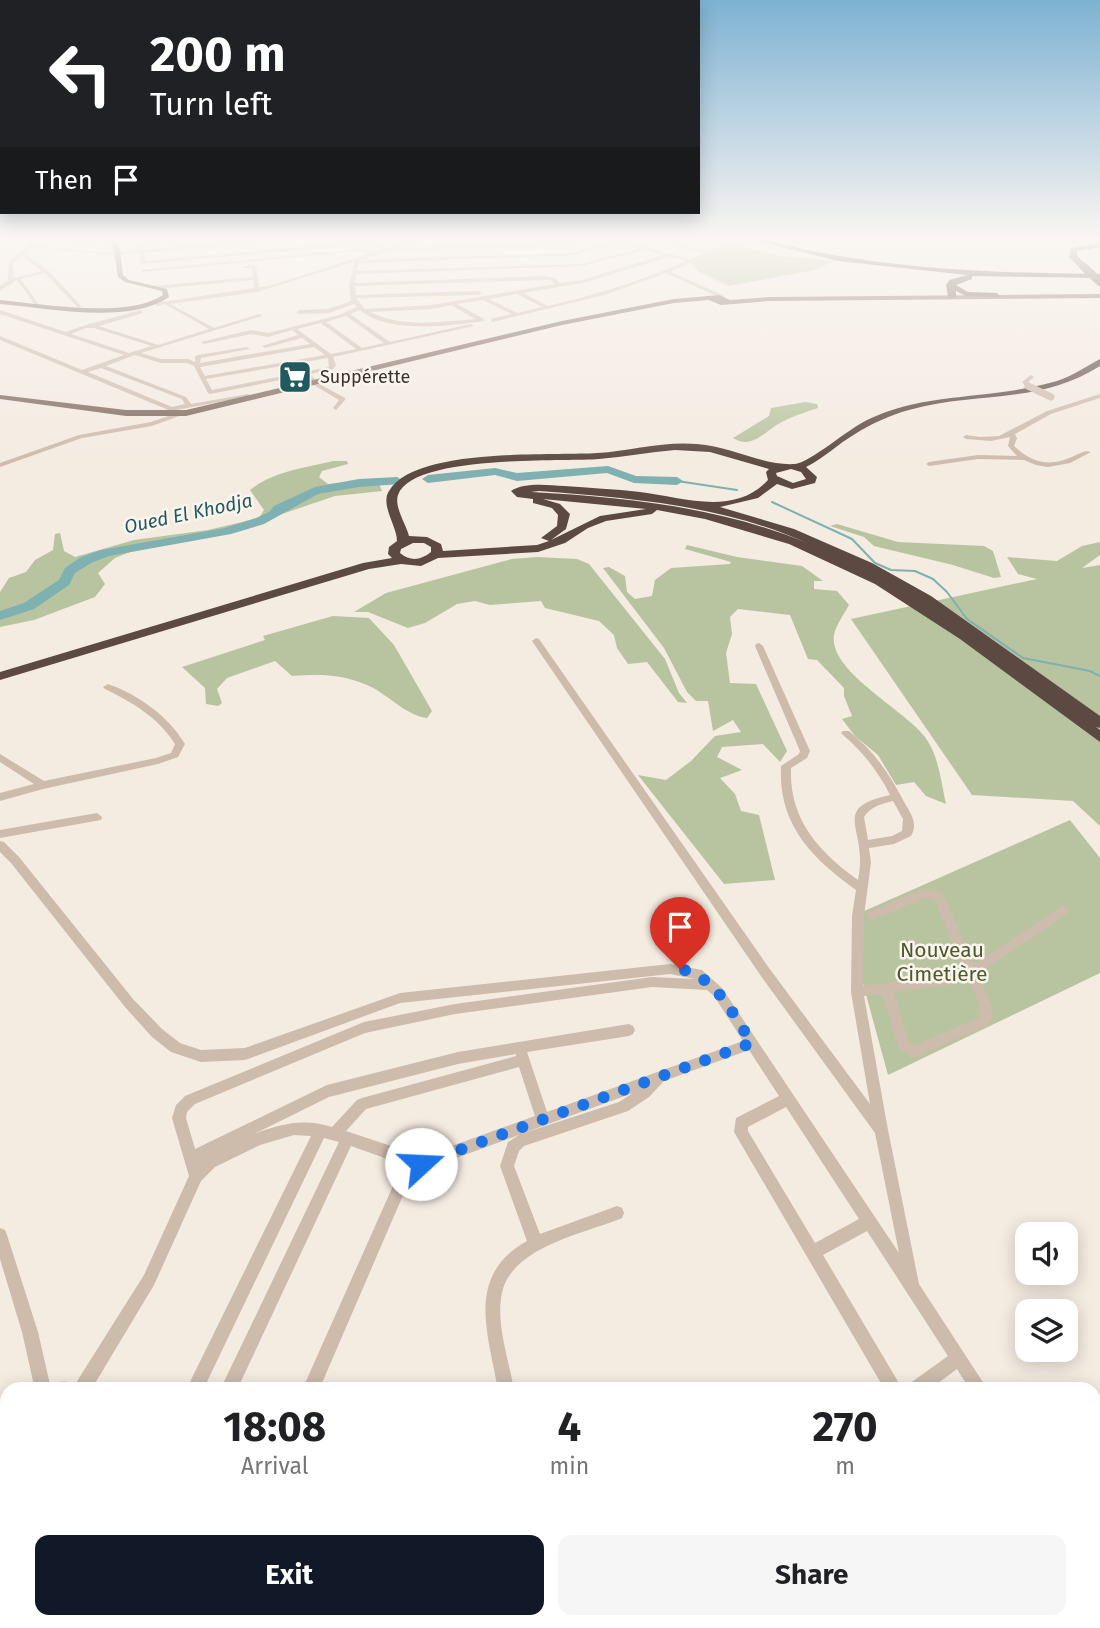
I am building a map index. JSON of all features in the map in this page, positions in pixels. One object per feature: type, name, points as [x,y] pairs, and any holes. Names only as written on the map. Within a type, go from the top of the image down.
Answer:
[{"type":"highway","points":[[717,517],[666,512],[626,513],[597,521],[561,541],[538,548],[436,550],[419,538],[410,526],[402,496],[426,478],[472,466],[610,459],[688,450],[716,453],[774,474],[798,467],[867,424],[905,408],[944,400],[1020,393],[1050,387],[1075,378],[1100,362]]},
{"type":"highway","points":[[809,472],[855,436],[892,417],[940,405],[1049,390],[1077,382],[1100,370]]},
{"type":"highway","points":[[399,551],[403,529],[391,503],[395,489],[417,474],[452,464],[508,458],[602,456],[684,446],[715,449],[774,474],[787,485]]},
{"type":"highway","points":[[790,531],[770,517],[763,506],[770,492],[787,485],[809,483],[813,477],[798,467]]},
{"type":"highway","points":[[694,504],[749,499],[762,493],[774,474]]},
{"type":"highway","points":[[0,670],[399,551],[419,562],[436,550],[541,540],[560,531],[565,518],[560,508],[519,495],[516,491],[522,488],[581,489],[694,504],[790,531],[868,566],[926,599],[1100,723]]},
{"type":"highway","points":[[519,495],[623,500],[717,517],[799,544],[878,581],[930,614],[1100,737]]},
{"type":"highway","points":[[0,676],[367,566],[419,538]]},
{"type":"main road","points":[[0,397],[126,414],[180,414],[519,333],[612,315]]},
{"type":"street","points":[[9,315],[132,354],[161,361],[188,361],[198,365],[315,345]]},
{"type":"street","points":[[66,334],[85,326],[134,315]]},
{"type":"street","points":[[186,315],[229,338]]},
{"type":"street","points":[[204,342],[251,331],[268,335],[344,315]]},
{"type":"street","points":[[348,315],[388,343]]},
{"type":"street","points":[[374,315],[392,324],[407,339]]},
{"type":"street","points":[[474,315],[486,321]]},
{"type":"street","points":[[202,377],[330,356],[516,315]]},
{"type":"street","points":[[82,372],[156,346],[259,316]]},
{"type":"street","points":[[322,321],[360,349]]},
{"type":"street","points":[[392,324],[486,321]]},
{"type":"street","points":[[94,326],[156,346]]},
{"type":"street","points":[[247,349],[198,357],[198,365],[209,392],[331,368],[333,365],[330,356],[292,328]]},
{"type":"street","points":[[265,346],[302,335]]},
{"type":"street","points":[[0,338],[171,409],[314,383]]},
{"type":"street","points":[[101,366],[184,398],[189,406]]},
{"type":"street","points":[[308,374],[314,383],[343,399],[336,408]]},
{"type":"street","points":[[1031,377],[1025,382],[1028,386],[1069,407]]},
{"type":"street","points":[[966,437],[989,439],[1012,435],[1042,416],[1100,396]]},
{"type":"street","points":[[0,465],[81,436],[144,425],[180,414]]},
{"type":"street","points":[[1012,435],[1014,438],[1011,446],[1037,463],[1060,465],[1088,452]]},
{"type":"street","points":[[929,464],[957,459],[1026,458]]},
{"type":"street","points":[[536,641],[765,972],[881,1130]]},
{"type":"street","points":[[759,646],[804,749],[803,756],[786,766],[786,793],[790,810],[797,825],[823,859],[861,888]]},
{"type":"street","points":[[0,797],[170,758],[179,750],[177,738],[162,723],[125,695],[108,687]]},
{"type":"street","points":[[846,733],[878,763],[909,821],[907,833],[894,840],[864,845]]},
{"type":"street","points":[[0,757],[43,785]]},
{"type":"street","points":[[896,797],[870,804],[861,811],[859,822],[866,862],[861,888],[857,992],[913,1288]]},
{"type":"street","points":[[0,834],[97,817]]},
{"type":"street","points":[[0,845],[157,1033],[176,1048],[201,1056],[230,1057],[253,1052],[400,998],[670,969],[689,971],[712,985],[975,1382]]},
{"type":"street","points":[[873,915],[926,892],[938,895],[987,1010],[985,1019],[917,1051],[910,1050],[904,1045],[887,989]]},
{"type":"street","points":[[857,992],[948,982],[971,974],[1063,911]]},
{"type":"street","points":[[196,1176],[179,1118],[181,1109],[190,1100],[363,1027],[455,1009],[652,982],[712,985]]},
{"type":"street","points":[[198,1382],[334,1134],[362,1104],[522,1054],[629,1030]]},
{"type":"street","points":[[86,1382],[149,1280],[196,1176],[211,1162],[258,1139],[294,1128],[334,1134],[386,1151],[409,1165],[421,1164],[752,1043]]},
{"type":"street","points":[[191,1158],[327,1091],[458,1058],[522,1054]]},
{"type":"street","points":[[522,1054],[542,1118]]},
{"type":"street","points":[[536,1244],[507,1166],[513,1147],[520,1141],[623,1107],[644,1093],[659,1077]]},
{"type":"street","points":[[789,1098],[741,1123],[741,1132],[890,1382]]},
{"type":"street","points":[[231,1382],[334,1134]]},
{"type":"street","points":[[314,1382],[409,1165]]},
{"type":"street","points":[[505,1382],[493,1317],[495,1286],[509,1262],[518,1253],[536,1244],[617,1213]]},
{"type":"street","points":[[813,1252],[869,1222]]},
{"type":"street","points":[[0,1236],[30,1332],[41,1382]]},
{"type":"street","points":[[925,1382],[958,1357]]},
{"type":"green space","points":[[805,402],[817,404],[818,408],[776,425],[759,438],[747,442],[733,438],[769,416],[771,408]]},
{"type":"green space","points":[[333,461],[347,461],[348,464],[322,471],[319,477],[328,484],[377,479],[382,491],[335,496],[223,534],[138,549],[115,558],[98,573],[105,584],[95,597],[34,620],[0,627],[0,592],[9,578],[26,572],[35,560],[53,550],[55,534],[60,533],[64,551],[75,557],[134,540],[208,530],[259,518],[264,510],[250,490],[279,474]]},
{"type":"green space","points":[[837,524],[898,542],[984,546],[993,551],[1001,577],[994,578],[874,546],[864,537],[830,526]]},
{"type":"green space","points":[[1100,542],[1100,555],[1082,568],[1100,565],[1100,826],[1073,801],[972,795],[851,619],[1037,579],[1018,574],[1007,557],[1057,561],[1082,546]]},
{"type":"green space","points":[[687,545],[737,557],[802,566],[823,581],[814,581],[814,589],[837,591],[849,605],[835,631],[835,649],[855,676],[925,737],[936,761],[946,804],[926,796],[914,782],[896,785],[878,755],[855,736],[842,719],[852,716],[844,696],[844,688],[817,660],[808,659],[790,615],[738,609],[730,617],[732,634],[726,653],[730,683],[756,684],[787,751],[780,762],[763,744],[722,747],[717,757],[742,770],[720,778],[735,794],[741,811],[759,815],[775,880],[724,884],[638,775],[666,780],[691,761],[715,736],[741,732],[733,720],[713,731],[708,701],[696,701],[687,692],[664,648],[603,568],[609,567],[625,576],[627,592],[635,599],[652,596],[655,580],[671,568],[731,562],[685,549]]},
{"type":"green space","points":[[512,559],[577,559],[589,564],[665,659],[679,693],[687,703],[678,702],[647,662],[628,664],[617,648],[614,635],[599,621],[545,608],[541,601],[490,605],[475,601],[457,604],[425,623],[408,628],[368,612],[354,612],[386,593]]},
{"type":"green space","points":[[333,616],[369,618],[394,645],[432,711],[427,718],[411,713],[359,682],[331,676],[292,676],[275,661],[227,678],[217,689],[222,703],[218,706],[206,704],[205,688],[182,667],[265,640],[263,636]]},
{"type":"green space","name":"Nouveau Cimetière","points":[[1070,820],[1100,858],[1100,973],[888,1075],[862,980],[862,912]]},
{"type":"waterway","name":"Oued El Khodja","points":[[428,479],[495,471],[517,477],[608,469],[634,479],[677,481]]},
{"type":"waterway","name":"Oued El Khodja","points":[[0,616],[29,606],[64,582],[70,571],[86,560],[106,553],[227,531],[260,521],[315,491],[359,483],[397,481]]},
{"type":"waterway","points":[[677,481],[737,490]]},
{"type":"waterway","points":[[772,502],[852,539],[875,563],[891,570],[915,571],[933,579],[947,592],[967,619],[1023,658],[1090,671],[1100,676]]},
{"type":"place","name":"Suppérette","points":[[295,377]]},
{"type":"route","points":[[421,1164],[752,1043],[712,985],[698,974],[680,969]]}]
